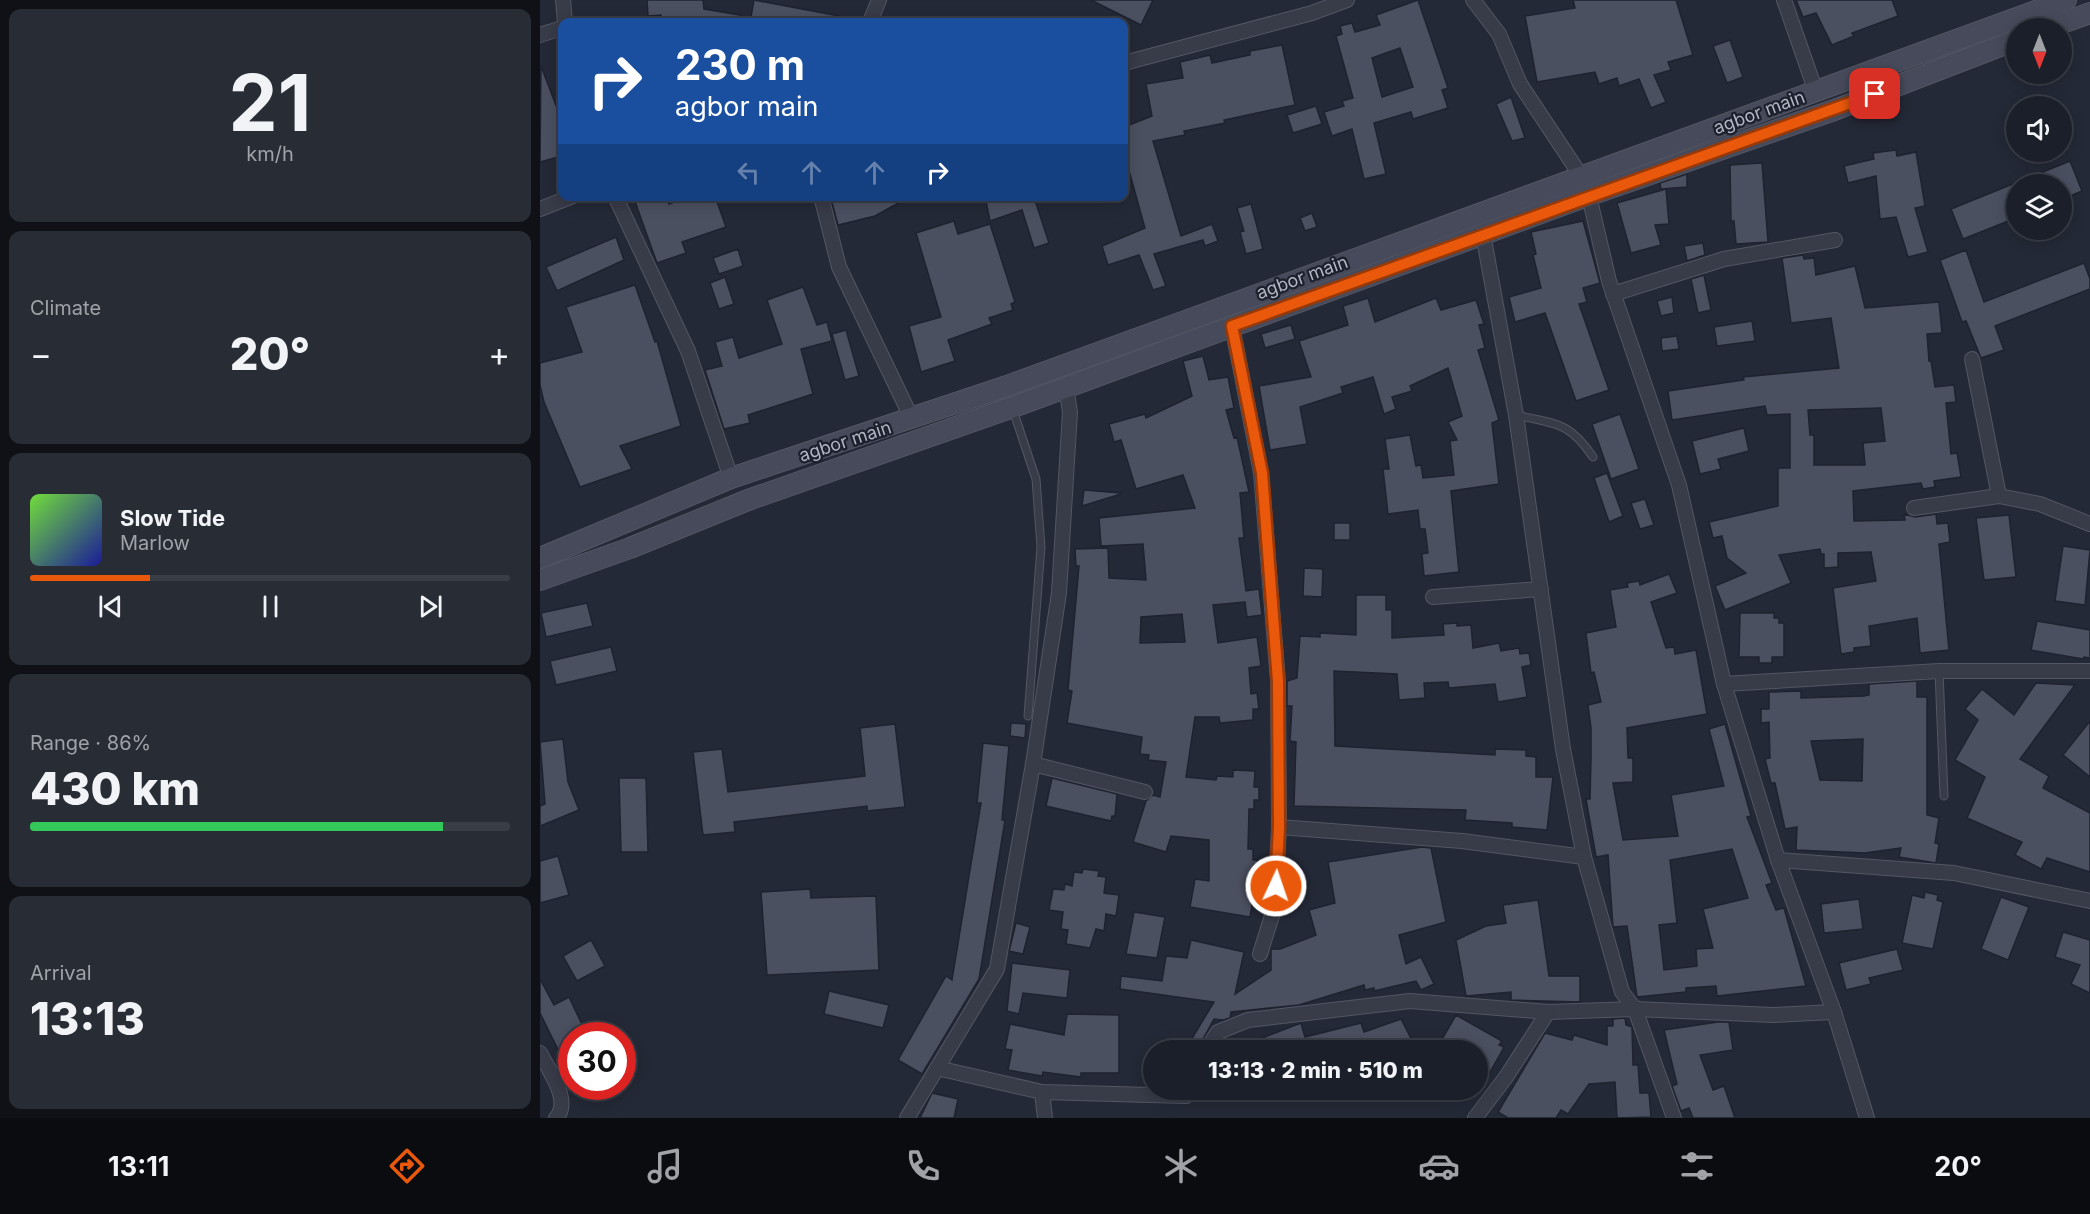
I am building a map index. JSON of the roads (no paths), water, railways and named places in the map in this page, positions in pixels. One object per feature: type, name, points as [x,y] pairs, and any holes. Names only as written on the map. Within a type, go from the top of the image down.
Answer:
[{"type":"main road","name":"agbor main","points":[[540,558],[731,478],[912,419],[2066,0]]},
{"type":"main road","points":[[2072,19],[2090,13]]},
{"type":"main road","name":"agbor main","points":[[540,580],[630,548],[748,500],[1013,407],[1391,267],[1837,109],[2006,44]]},
{"type":"main road","points":[[1385,246],[1390,256],[1391,267]]},
{"type":"street","points":[[563,0],[565,18]]},
{"type":"street","points":[[872,18],[879,0]]},
{"type":"street","points":[[1128,62],[1312,13],[1347,0]]},
{"type":"street","points":[[1473,0],[1499,34],[1520,84],[1581,176]]},
{"type":"street","points":[[1784,0],[1816,92]]},
{"type":"street","points":[[540,35],[558,29]]},
{"type":"street","points":[[1589,196],[1613,294],[1679,485],[1724,684],[1778,860],[1834,1012],[1867,1118]]},
{"type":"street","points":[[540,209],[560,201]]},
{"type":"street","points":[[617,201],[688,351],[731,478]]},
{"type":"street","points":[[822,201],[839,267],[912,419]]},
{"type":"street","points":[[1483,234],[1516,415],[1563,749],[1584,857],[1622,992],[1635,1009],[1674,1118]]},
{"type":"street","points":[[1613,294],[1724,259],[1835,240]]},
{"type":"street","points":[[1232,326],[1262,473],[1278,681],[1279,827],[1275,906],[1260,954]]},
{"type":"street","points":[[1972,359],[1999,496]]},
{"type":"street","points":[[907,1118],[996,969],[1033,764],[1059,593],[1070,412],[1066,387]]},
{"type":"street","points":[[1914,508],[1999,496],[2040,504],[2090,524]]},
{"type":"street","points":[[1433,597],[1541,589]]},
{"type":"street","points":[[1724,684],[1940,671],[2090,671]]},
{"type":"street","points":[[1033,764],[1145,792]]},
{"type":"street","points":[[1279,827],[1462,841],[1584,857]]},
{"type":"street","points":[[1778,860],[1953,873],[2090,901]]},
{"type":"street","points":[[1213,1040],[1218,1032],[1248,1020],[1410,1001],[1548,1012],[1635,1009],[1773,1015],[1834,1012]]},
{"type":"street","points":[[1475,1118],[1506,1077],[1548,1012]]},
{"type":"street","points":[[540,1053],[562,1099],[561,1112],[556,1118]]},
{"type":"street","points":[[937,1068],[1042,1092],[1143,1095]]},
{"type":"street","points":[[1042,1092],[1045,1118]]},
{"type":"lane","points":[[1013,407],[1036,479],[1041,547],[1028,716]]},
{"type":"lane","points":[[1516,415],[1566,426],[1582,440],[1593,456]]},
{"type":"lane","points":[[1940,671],[1944,796]]}]
